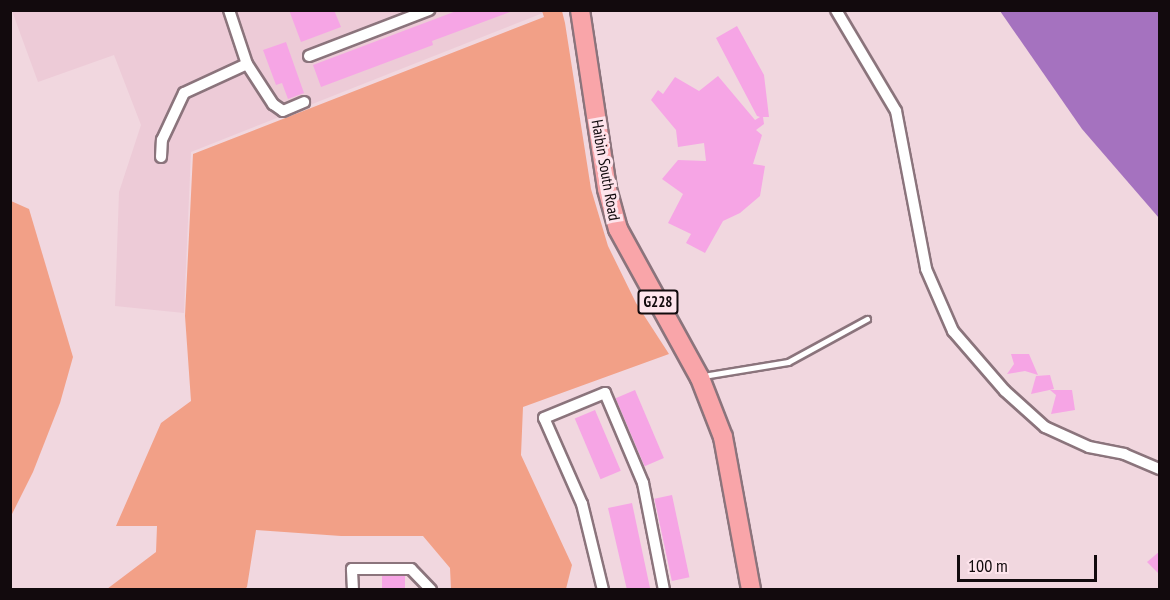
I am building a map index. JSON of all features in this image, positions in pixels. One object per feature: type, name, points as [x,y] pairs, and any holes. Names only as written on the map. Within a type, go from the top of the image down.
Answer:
[{"type":"highway","name":"Haibin South Road","points":[[580,10],[607,189],[618,229],[700,378],[723,436],[751,590]]},
{"type":"highway","name":"Haibin South Road","points":[[591,10],[616,188],[629,226],[647,265],[709,375],[730,432],[744,485],[762,590]]},
{"type":"street","points":[[229,10],[247,64],[273,104],[283,111],[304,102]]},
{"type":"street","points":[[309,56],[429,10]]},
{"type":"street","points":[[836,10],[896,111],[926,269],[953,331],[1005,392],[1045,427],[1089,447],[1124,454],[1160,469]]},
{"type":"street","points":[[161,157],[162,140],[184,93],[247,64]]},
{"type":"street","points":[[603,590],[582,504],[544,418],[605,393],[643,483],[664,590]]},
{"type":"street","points":[[352,590],[352,569],[411,569],[431,590]]},
{"type":"lane","points":[[709,375],[788,362],[867,319]]},
{"type":"shaded area","points":[[542,10],[543,13],[191,152],[184,313],[115,306],[119,192],[141,125],[114,55],[38,82],[12,11]]},
{"type":"shaded area","points":[[542,11],[562,11],[591,189],[608,246],[636,303],[669,354],[523,407],[521,455],[572,565],[566,589],[451,589],[450,568],[423,536],[341,536],[256,530],[245,589],[107,589],[156,552],[157,526],[116,526],[161,423],[191,401],[185,316],[193,154],[544,17]]},
{"type":"shaded area","points":[[1000,11],[1159,11],[1159,218],[1082,129]]},
{"type":"shaded area","points":[[11,201],[29,209],[73,357],[60,403],[33,472],[11,516]]},
{"type":"building","points":[[289,10],[334,10],[341,27],[301,42]]},
{"type":"building","points":[[459,10],[513,11],[432,41],[433,45],[321,87],[313,65]]},
{"type":"building","points":[[737,26],[764,75],[769,117],[763,117],[764,124],[756,130],[762,135],[753,164],[765,166],[760,196],[740,213],[723,221],[705,253],[686,243],[691,234],[668,223],[683,194],[662,179],[678,160],[706,161],[704,143],[678,147],[676,130],[651,100],[658,90],[663,94],[675,77],[699,91],[718,76],[755,120],[760,117],[757,116],[716,38]]},
{"type":"building","points":[[286,42],[304,93],[288,99],[282,83],[276,85],[263,50]]},
{"type":"building","points":[[1011,354],[1029,354],[1038,375],[1025,371],[1007,374],[1014,364]]},
{"type":"building","points":[[1050,375],[1054,389],[1031,394],[1036,376]]},
{"type":"building","points":[[635,390],[664,458],[645,466],[616,398]]},
{"type":"building","points":[[1050,390],[1072,390],[1075,410],[1051,414],[1056,395]]},
{"type":"building","points":[[595,410],[621,471],[601,479],[575,419]]},
{"type":"building","points":[[672,495],[689,577],[672,581],[654,499]]},
{"type":"building","points":[[632,503],[650,588],[644,590],[627,590],[608,508]]},
{"type":"building","points":[[1160,551],[1160,575],[1147,562]]},
{"type":"building","points":[[382,576],[405,576],[405,590],[382,590]]}]
